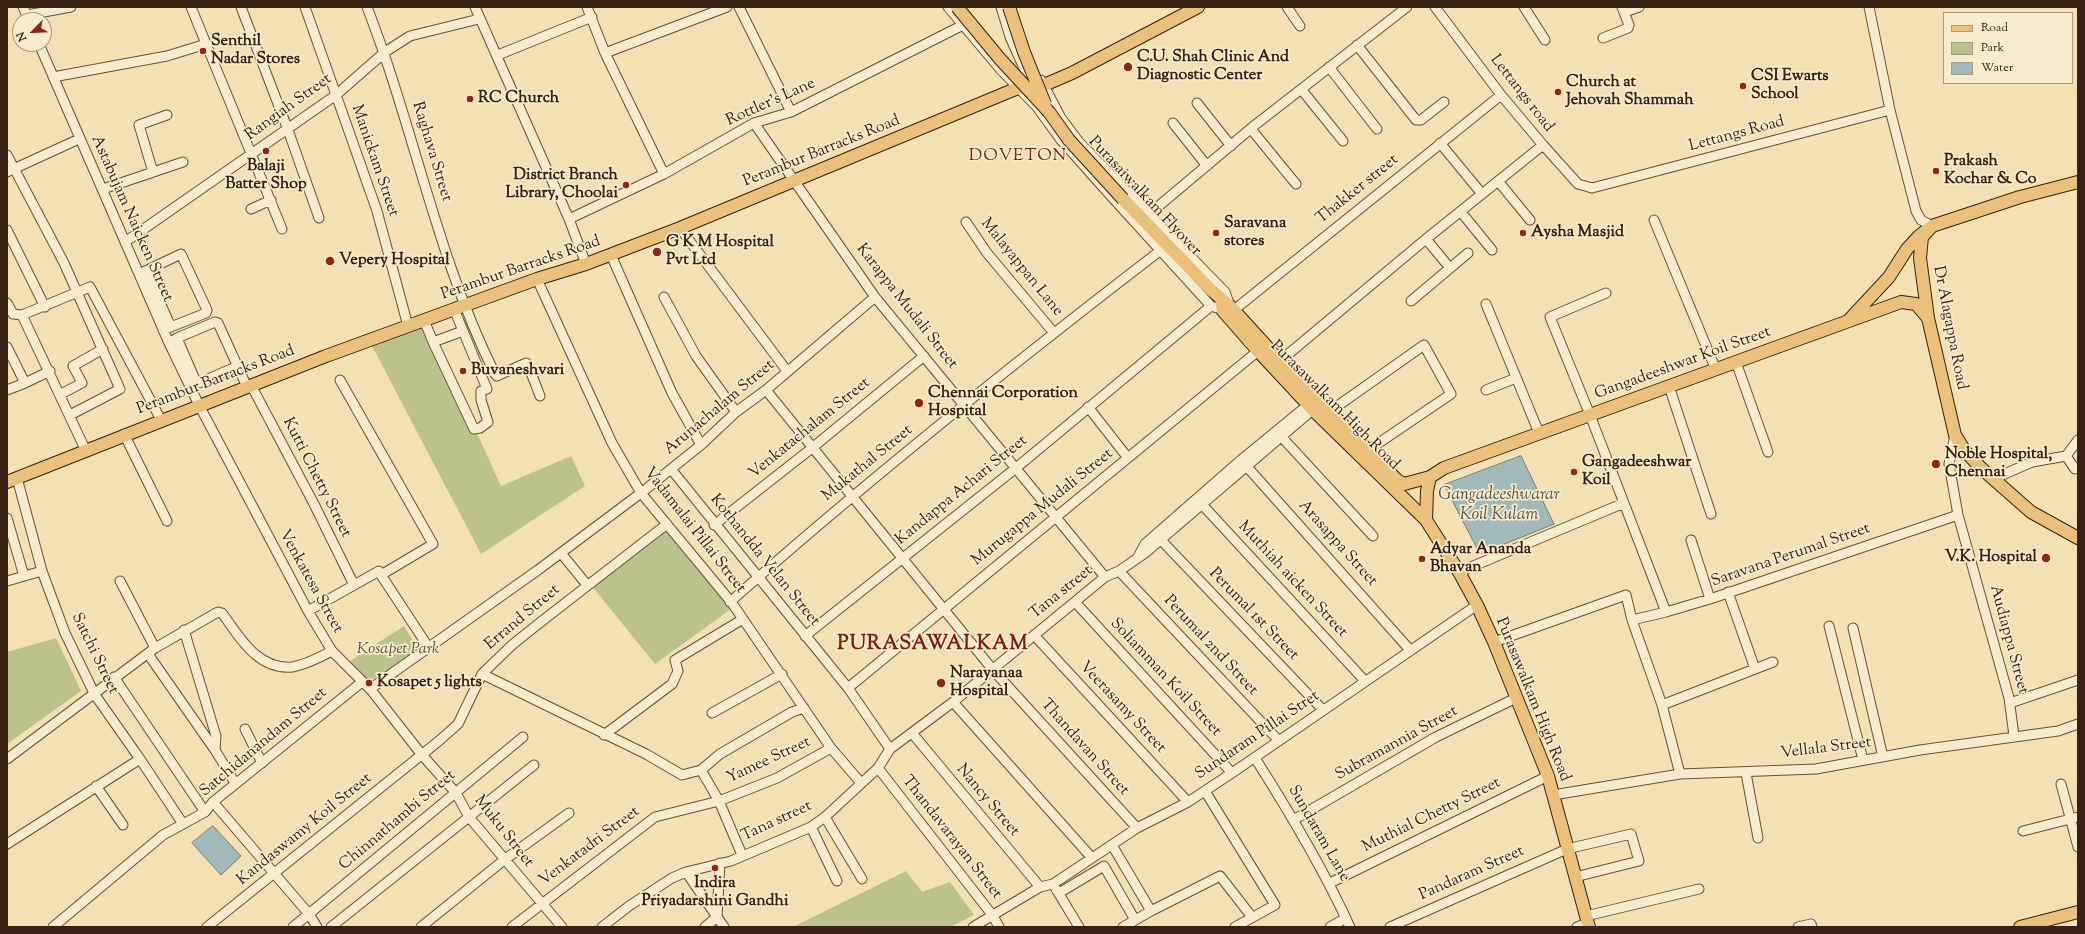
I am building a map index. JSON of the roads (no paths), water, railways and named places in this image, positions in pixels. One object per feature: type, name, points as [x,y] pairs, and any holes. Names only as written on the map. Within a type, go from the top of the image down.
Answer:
[{"type":"main road","name":"Purasaiwalkam Flyover","points":[[957,7],[1000,59],[1049,112],[1069,140],[1122,199],[1224,306]]},
{"type":"main road","name":"Purasaiwalkam Flyover","points":[[1009,7],[1024,52],[1049,112]]},
{"type":"main road","name":"Perambur Barracks Road","points":[[12,480],[85,449],[408,326],[537,279],[611,255],[1030,86],[1072,73],[1198,7]]},
{"type":"main road","points":[[1846,322],[1889,277],[1918,236],[1932,226],[2020,197],[2078,182]]},
{"type":"main road","name":"Dr Alagappa Road","points":[[1932,226],[1922,237],[1920,258],[1928,318],[1955,435],[1965,451],[2031,512],[2078,538]]},
{"type":"main road","name":"Gangadeeshwar Koil Street","points":[[1444,468],[1901,302],[1916,304],[1928,318]]},
{"type":"main road","name":"Purasawalkam High Road","points":[[1224,306],[1258,352],[1314,406],[1426,520],[1460,572],[1494,642],[1548,776],[1575,877],[1585,923]]},
{"type":"main road","name":"Purasawalkam High Road","points":[[1224,306],[1280,361],[1314,406],[1329,412],[1397,480],[1404,484],[1430,477],[1444,468]]},
{"type":"main road","points":[[1426,520],[1427,491],[1430,477]]},
{"type":"main road","points":[[2020,927],[2078,912]]},
{"type":"street","points":[[39,12],[71,7]]},
{"type":"street","points":[[191,7],[282,229]]},
{"type":"street","points":[[241,7],[288,130],[319,218]]},
{"type":"street","name":"Manickam Street","points":[[305,7],[377,211],[408,326]]},
{"type":"street","name":"Raghava Street","points":[[367,7],[385,52],[459,307]]},
{"type":"street","points":[[475,7],[479,19],[498,55],[569,219],[586,264]]},
{"type":"street","points":[[587,7],[605,53],[664,174]]},
{"type":"street","points":[[605,53],[727,7]]},
{"type":"street","points":[[739,7],[791,112]]},
{"type":"street","points":[[948,7],[1001,70],[1030,86]]},
{"type":"street","points":[[963,7],[1017,64],[1030,86],[1061,118],[1079,142],[1148,215],[1225,292],[1224,306]]},
{"type":"street","points":[[1001,7],[1017,64]]},
{"type":"street","points":[[1015,7],[1023,34],[1030,86],[1037,107],[1062,140],[1100,184],[1161,250],[1224,306]]},
{"type":"street","points":[[1287,7],[1300,26]]},
{"type":"street","points":[[1148,215],[1251,128],[1407,7]]},
{"type":"street","name":"Lettangs road","points":[[1435,7],[1501,95],[1543,145],[1578,184],[1592,188]]},
{"type":"street","points":[[1524,7],[1545,40]]},
{"type":"street","points":[[1603,38],[1628,28],[1629,25],[1624,10],[1639,7]]},
{"type":"street","points":[[1869,7],[1890,110],[1916,211],[1921,220],[1932,226]]},
{"type":"street","points":[[498,55],[592,17]]},
{"type":"street","name":"Rangiah Street","points":[[125,242],[288,130],[336,95],[385,52],[410,36],[479,19]]},
{"type":"street","name":"Rottler's Lane","points":[[569,219],[664,174],[754,123],[791,112],[963,26]]},
{"type":"street","points":[[1010,37],[1023,34]]},
{"type":"street","points":[[53,77],[167,56],[206,44]]},
{"type":"street","points":[[1357,45],[1416,120],[1421,120],[1444,102]]},
{"type":"street","name":"Astabujam Naicken Street","points":[[42,52],[125,242],[142,272],[167,329],[169,343],[199,405]]},
{"type":"street","points":[[1001,70],[1017,64]]},
{"type":"street","points":[[1329,67],[1376,129]]},
{"type":"street","points":[[1301,89],[1344,141]]},
{"type":"street","name":"Thakker street","points":[[1224,306],[1440,143],[1501,95]]},
{"type":"street","points":[[1197,103],[1230,146]]},
{"type":"street","name":"Lettangs Road","points":[[1592,188],[1890,110]]},
{"type":"street","points":[[153,172],[139,125],[167,115]]},
{"type":"street","name":"Karappa Mudali Street","points":[[754,123],[796,181],[875,297],[1105,577]]},
{"type":"street","points":[[1173,123],[1207,166]]},
{"type":"street","points":[[1251,128],[1296,184]]},
{"type":"street","points":[[11,170],[79,139]]},
{"type":"street","points":[[1440,143],[1482,194]]},
{"type":"street","points":[[1280,361],[1426,239],[1543,145]]},
{"type":"street","points":[[7,155],[11,170],[64,264],[120,389],[70,415]]},
{"type":"street","points":[[103,189],[183,162]]},
{"type":"street","points":[[1498,182],[1530,220]]},
{"type":"street","points":[[251,209],[271,200]]},
{"type":"street","points":[[1460,212],[1492,250]]},
{"type":"street","points":[[1654,220],[1716,370]]},
{"type":"street","name":"Malayappan Lane","points":[[966,222],[987,253],[1054,332]]},
{"type":"street","points":[[680,228],[787,371]]},
{"type":"street","points":[[7,230],[45,307]]},
{"type":"street","points":[[1426,239],[1450,268]]},
{"type":"street","name":"Mukathal Street","points":[[730,602],[851,496],[1054,332],[1161,250]]},
{"type":"street","points":[[1411,301],[1468,253]]},
{"type":"street","points":[[142,272],[177,254],[182,255],[207,312],[167,329]]},
{"type":"street","points":[[611,255],[672,393],[690,429],[701,445]]},
{"type":"street","name":"Vadamalai Pillai Street","points":[[537,279],[612,443],[641,493],[743,619],[782,674],[831,748],[861,783]]},
{"type":"street","points":[[7,303],[10,315],[22,315],[45,307],[90,287],[161,420]]},
{"type":"street","points":[[1606,293],[1550,317],[1590,415],[1666,612]]},
{"type":"street","points":[[664,297],[696,356],[736,412]]},
{"type":"street","name":"Arunachalam Street","points":[[370,689],[561,553],[641,493],[701,445],[736,412],[766,390],[875,297]]},
{"type":"street","points":[[1486,304],[1539,433]]},
{"type":"street","name":"Kandappa Achari Street","points":[[805,636],[1016,468],[1088,407],[1224,306]]},
{"type":"street","points":[[424,320],[474,429],[480,428],[488,422],[480,397],[481,391],[487,389],[463,330],[459,307]]},
{"type":"street","points":[[459,307],[495,374],[497,376],[526,363],[540,396]]},
{"type":"street","points":[[22,315],[61,394],[85,449]]},
{"type":"street","name":"Kutti Chetty Street","points":[[177,338],[215,322],[218,323],[238,366],[314,504],[354,585]]},
{"type":"street","points":[[433,342],[463,330]]},
{"type":"street","points":[[169,343],[177,338],[196,382],[199,383],[238,366]]},
{"type":"street","points":[[1329,412],[1424,345],[1451,394],[1367,450]]},
{"type":"street","points":[[7,347],[25,383]]},
{"type":"street","points":[[61,394],[82,384],[73,366],[102,349]]},
{"type":"street","name":"Murugappa Mudali Street","points":[[848,688],[1258,352]]},
{"type":"street","name":"Venkatachalam Street","points":[[714,524],[812,448],[924,356]]},
{"type":"street","points":[[1736,362],[1768,452]]},
{"type":"street","points":[[7,390],[50,371]]},
{"type":"street","points":[[1486,390],[1516,378]]},
{"type":"street","points":[[340,380],[433,544],[382,575]]},
{"type":"street","points":[[1669,386],[1711,514]]},
{"type":"street","name":"Thandavan Street","points":[[766,390],[993,670],[1137,828]]},
{"type":"street","name":"Venkatesa Street","points":[[199,405],[308,611],[332,651],[370,689],[422,755]]},
{"type":"street","points":[[1138,557],[1145,544],[1200,502],[1278,434],[1314,406]]},
{"type":"street","points":[[1088,407],[1128,458]]},
{"type":"street","points":[[124,434],[167,521]]},
{"type":"street","points":[[1278,434],[1373,536]]},
{"type":"street","name":"Audiappa Street","points":[[1955,435],[1949,464],[1958,515],[2010,703],[2014,736]]},
{"type":"street","points":[[1993,478],[2032,462],[2066,456],[2078,440]]},
{"type":"street","points":[[2066,456],[2075,469],[2078,468]]},
{"type":"street","name":"Arasappa Street","points":[[1244,463],[1410,650]]},
{"type":"street","name":"Kothandda Velan Street","points":[[671,469],[848,688],[890,749]]},
{"type":"street","name":"Satchi Street","points":[[12,480],[42,571],[65,633],[95,695],[183,824]]},
{"type":"street","name":"Tana street","points":[[602,927],[629,906],[672,878],[686,872],[720,864],[811,827],[825,817],[878,768],[890,749],[954,702],[1105,577],[1119,571],[1161,540],[1200,502]]},
{"type":"street","name":"Muthiah aicken Street","points":[[1200,502],[1365,681]]},
{"type":"street","points":[[1460,572],[1624,503]]},
{"type":"street","name":"Saravana Perumal Street","points":[[1632,620],[1710,599],[1958,515]]},
{"type":"street","points":[[7,518],[24,576]]},
{"type":"street","name":"Errand Street","points":[[422,755],[458,724],[482,674],[512,645],[667,524]]},
{"type":"street","name":"Perumal 1st Street","points":[[1161,540],[1323,710]]},
{"type":"street","points":[[1691,540],[1710,599]]},
{"type":"street","points":[[561,553],[587,585]]},
{"type":"street","points":[[7,581],[42,571]]},
{"type":"street","points":[[308,611],[379,571],[429,648]]},
{"type":"street","name":"Perumal 2nd Street","points":[[1119,571],[1279,742]]},
{"type":"street","points":[[120,581],[152,651],[235,783]]},
{"type":"street","points":[[1728,592],[1755,669]]},
{"type":"street","points":[[1494,642],[1626,595],[1632,620],[1662,705],[1680,774]]},
{"type":"street","name":"Soliamman Koil Street","points":[[1074,602],[1232,773]]},
{"type":"street","name":"Sundaram Pillai Stret","points":[[1053,884],[1137,828],[1188,802],[1205,791],[1279,742],[1323,710],[1477,605]]},
{"type":"street","points":[[7,759],[95,695],[114,677],[184,630],[219,612],[252,652],[266,662],[293,667],[332,651]]},
{"type":"street","points":[[604,735],[672,684],[678,671],[675,660],[743,619]]},
{"type":"street","points":[[1829,626],[1863,760]]},
{"type":"street","points":[[1853,628],[1884,757]]},
{"type":"street","points":[[184,630],[216,736],[215,750]]},
{"type":"street","name":"Veerasamy Street","points":[[1034,635],[1188,802]]},
{"type":"street","points":[[1662,705],[1773,662]]},
{"type":"street","points":[[482,674],[604,735],[646,754],[682,775],[701,770],[725,751],[804,708]]},
{"type":"street","points":[[712,713],[782,674]]},
{"type":"street","points":[[114,677],[205,812]]},
{"type":"street","points":[[2010,703],[2078,680]]},
{"type":"street","name":"Satchidanandam Street","points":[[53,927],[163,835],[205,812],[213,802],[235,783],[362,682]]},
{"type":"street","name":"Subramannia Street","points":[[1295,819],[1436,737],[1516,698]]},
{"type":"street","points":[[954,702],[1092,858]]},
{"type":"street","name":"Vellala Street","points":[[1553,795],[1680,774],[1746,773],[1816,769],[1920,750],[2058,731],[2078,724]]},
{"type":"street","points":[[245,729],[262,763]]},
{"type":"street","name":"Nancy Street","points":[[912,733],[1040,887]]},
{"type":"street","name":"Chinnathambi Street","points":[[293,927],[523,737]]},
{"type":"street","name":"Yamee Street","points":[[719,801],[777,778],[831,748]]},
{"type":"street","name":"Muku Street","points":[[422,755],[456,793],[469,817],[562,927]]},
{"type":"street","name":"Kandaswamy Koil Street","points":[[207,927],[422,755]]},
{"type":"street","name":"Sundaram Lane","points":[[1255,758],[1295,819],[1330,883],[1350,927]]},
{"type":"street","points":[[7,844],[140,759]]},
{"type":"street","points":[[330,927],[534,765]]},
{"type":"street","name":"Thandavarayan Street","points":[[878,768],[993,916],[999,927]]},
{"type":"street","points":[[701,770],[719,801],[742,855]]},
{"type":"street","points":[[1746,773],[1758,838]]},
{"type":"street","name":"Muthial Chetty Street","points":[[1330,883],[1548,776]]},
{"type":"street","points":[[2061,784],[2074,818],[2078,847]]},
{"type":"street","points":[[96,786],[123,825]]},
{"type":"street","points":[[1205,791],[1275,905],[1234,927]]},
{"type":"street","name":"Venkatadri Street","points":[[512,927],[541,903],[655,817],[719,801]]},
{"type":"street","points":[[213,802],[309,914],[317,927]]},
{"type":"street","points":[[421,927],[504,860],[569,813]]},
{"type":"street","points":[[825,817],[862,879]]},
{"type":"street","points":[[2023,832],[2074,818]]},
{"type":"street","points":[[811,827],[837,881]]},
{"type":"street","name":"Pandaram Street","points":[[1390,927],[1567,849],[1631,834],[1638,861],[1575,877]]},
{"type":"street","points":[[1112,845],[1151,911]]},
{"type":"street","points":[[705,927],[717,918],[720,864]]},
{"type":"street","points":[[1059,893],[1104,866],[1136,920]]},
{"type":"street","points":[[686,872],[724,927]]},
{"type":"street","points":[[1123,927],[1220,876],[1252,918]]},
{"type":"street","points":[[973,927],[1040,887],[1053,884],[1079,927]]},
{"type":"street","points":[[1585,923],[1699,889]]},
{"type":"street","points":[[1330,927],[1346,918]]},
{"type":"street","points":[[1798,927],[1811,924],[1812,927]]},
{"type":"water","name":"Gangadeeshwarar Koil Kulam","points":[[1521,456],[1554,524],[1480,554],[1444,485]]},
{"type":"water","points":[[213,826],[241,856],[221,875],[192,843]]},
{"type":"place","name":"Senthil Nadar Stores","points":[[203,51]]},
{"type":"place","name":"C.U. Shah Clinic And Diagnostic Center","points":[[1128,67]]},
{"type":"place","name":"CSI Ewarts School","points":[[1743,86]]},
{"type":"place","name":"Church at Jehovah Shammah","points":[[1558,92]]},
{"type":"place","name":"RC Church","points":[[470,99]]},
{"type":"place","name":"Balaji Batter Shop","points":[[266,151]]},
{"type":"place","name":"Prakash Kochar & Co","points":[[1936,171]]},
{"type":"place","name":"District Branch Library, Choolai","points":[[626,185]]},
{"type":"place","name":"Saravana stores","points":[[1216,233]]},
{"type":"place","name":"Aysha Masjid","points":[[1523,233]]},
{"type":"place","name":"G K M Hospital Pvt Ltd","points":[[657,252]]},
{"type":"place","name":"Vepery Hospital","points":[[330,261]]},
{"type":"place","name":"Buvaneshvari","points":[[463,371]]},
{"type":"place","name":"Chennai Corporation Hospital","points":[[919,403]]},
{"type":"place","name":"Noble Hospital, Chennai","points":[[1936,464]]},
{"type":"place","name":"Gangadeeshwar Koil","points":[[1574,472]]},
{"type":"place","name":"V.K. Hospital","points":[[2046,558]]},
{"type":"place","name":"Adyar Ananda Bhavan","points":[[1422,559]]},
{"type":"place","name":"Kosapet 5 lights","points":[[369,683]]},
{"type":"place","name":"Narayanaa Hospital","points":[[941,683]]},
{"type":"place","name":"Indira Priyadarshini Gandhi","points":[[715,868]]},
{"type":"district","name":"DOVETON","points":[[1018,157]]},
{"type":"district","name":"PURASAWALKAM","points":[[933,646]]},
{"type":"park label","name":"Kosapet Park","points":[[398,650]]}]
